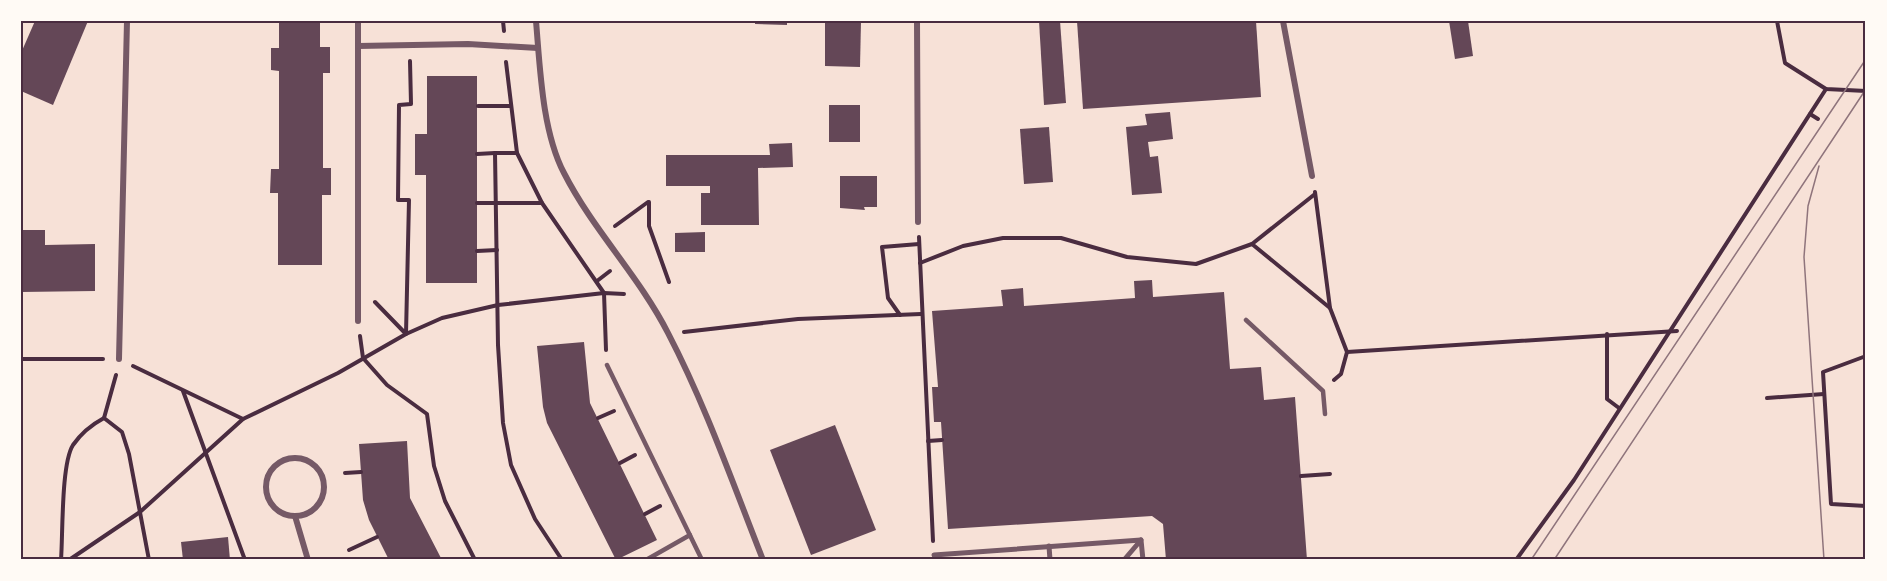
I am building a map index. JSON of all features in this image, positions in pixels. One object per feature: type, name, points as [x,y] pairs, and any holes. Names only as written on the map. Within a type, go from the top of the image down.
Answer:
[{"type":"street","points":[[119,359],[127,21]]},
{"type":"street","points":[[358,21],[358,321]]},
{"type":"street","points":[[536,21],[548,122],[563,172],[603,235],[647,295],[669,334],[694,388],[764,560]]},
{"type":"street","points":[[917,21],[918,222]]},
{"type":"street","points":[[1283,21],[1312,177]]},
{"type":"street","points":[[358,46],[538,48]]},
{"type":"street","points":[[291,457],[310,461],[317,467],[325,485],[320,503],[305,515],[296,516],[277,510],[270,503],[266,484],[274,466],[291,457]]},
{"type":"street","points":[[296,516],[308,560]]},
{"type":"street","points":[[934,555],[1142,540]]},
{"type":"street","points":[[1124,560],[1142,540]]},
{"type":"street","points":[[1142,540],[1143,560]]},
{"type":"street","points":[[1049,546],[1050,560]]},
{"type":"lane","points":[[1246,320],[1323,391],[1325,414]]},
{"type":"lane","points":[[607,365],[702,560]]},
{"type":"lane","points":[[646,560],[690,535]]},
{"type":"path","points":[[503,21],[510,106],[517,153],[542,203],[604,293],[607,365]]},
{"type":"path","points":[[1777,21],[1785,63],[1826,89],[1866,91]]},
{"type":"path","points":[[406,334],[409,200],[398,200],[399,105],[411,104],[410,45]]},
{"type":"path","points":[[1516,560],[1574,480],[1667,332],[1826,89]]},
{"type":"path","points":[[478,106],[510,106]]},
{"type":"path","points":[[1810,114],[1818,119]]},
{"type":"path","points":[[477,153],[517,153]]},
{"type":"path","points":[[495,153],[498,345],[504,423],[511,465],[536,519],[562,560]]},
{"type":"path","points":[[1312,177],[1330,308],[1347,352],[1341,374],[1323,391]]},
{"type":"path","points":[[920,263],[963,246],[1004,238],[1061,238],[1127,257],[1196,264],[1252,244],[1315,194]]},
{"type":"path","points":[[603,235],[649,202],[649,226],[669,282]]},
{"type":"path","points":[[477,203],[542,203]]},
{"type":"path","points":[[918,222],[934,555]]},
{"type":"path","points":[[901,316],[888,298],[882,247],[919,244]]},
{"type":"path","points":[[1252,244],[1330,308]]},
{"type":"path","points":[[477,251],[497,250]]},
{"type":"path","points":[[69,560],[140,512],[243,419],[406,334],[442,318],[498,305],[604,293],[647,295]]},
{"type":"path","points":[[377,304],[406,334]]},
{"type":"path","points":[[669,334],[798,319],[921,314]]},
{"type":"path","points":[[1347,352],[1677,331]]},
{"type":"path","points":[[1607,334],[1607,399],[1619,408]]},
{"type":"path","points":[[1866,356],[1823,372],[1831,504],[1866,507]]},
{"type":"path","points":[[363,358],[387,385],[427,414],[434,466],[445,501],[475,560]]},
{"type":"path","points":[[21,359],[119,359],[243,419]]},
{"type":"path","points":[[61,560],[65,484],[72,447],[89,426],[104,418],[119,359]]},
{"type":"path","points":[[183,390],[245,560]]},
{"type":"path","points":[[1767,398],[1824,394]]},
{"type":"path","points":[[104,418],[122,432],[129,454],[148,560]]},
{"type":"path","points":[[928,441],[942,440]]},
{"type":"path","points":[[345,473],[361,472]]},
{"type":"path","points":[[1301,476],[1330,474]]},
{"type":"path","points":[[349,550],[377,537]]},
{"type":"building","points":[[35,21],[88,21],[53,105],[21,91],[21,53]]},
{"type":"building","points":[[279,21],[320,21],[320,47],[330,47],[330,73],[323,73],[323,168],[331,168],[331,195],[322,195],[322,265],[278,265],[278,193],[270,193],[271,169],[279,169],[279,71],[271,70],[271,48],[279,48]]},
{"type":"building","points":[[755,21],[787,21],[787,25],[755,24]]},
{"type":"building","points":[[825,21],[861,21],[860,67],[825,66]]},
{"type":"building","points":[[1039,21],[1060,21],[1066,103],[1044,105]]},
{"type":"building","points":[[1077,21],[1256,21],[1261,97],[1083,109]]},
{"type":"building","points":[[1449,21],[1468,21],[1473,56],[1455,59]]},
{"type":"building","points":[[427,76],[477,76],[477,283],[426,283],[426,175],[415,175],[415,134],[427,134]]},
{"type":"building","points":[[829,105],[860,105],[860,142],[829,142]]},
{"type":"building","points":[[1170,112],[1173,139],[1148,142],[1150,157],[1158,156],[1162,193],[1132,195],[1126,127],[1147,125],[1145,114]]},
{"type":"building","points":[[1049,127],[1053,182],[1024,184],[1020,129]]},
{"type":"building","points":[[792,143],[793,167],[758,168],[759,225],[701,225],[701,193],[710,193],[710,186],[666,186],[666,155],[770,155],[769,144]]},
{"type":"building","points":[[840,176],[877,176],[877,207],[864,207],[865,210],[840,208]]},
{"type":"building","points":[[21,230],[45,230],[45,245],[95,244],[95,291],[21,292]]},
{"type":"building","points":[[705,232],[705,252],[675,252],[675,233]]},
{"type":"building","points":[[1152,280],[1153,297],[1224,292],[1230,369],[1261,367],[1264,400],[1295,397],[1307,560],[1166,560],[1163,524],[1152,516],[948,529],[941,422],[934,422],[932,387],[938,387],[932,311],[1003,306],[1001,290],[1023,288],[1024,306],[1135,298],[1134,281]]},
{"type":"building","points":[[584,342],[590,403],[657,540],[616,560],[547,423],[543,407],[537,346]]},
{"type":"building","points":[[835,425],[876,530],[811,555],[770,450]]},
{"type":"building","points":[[407,441],[410,498],[442,560],[389,560],[369,520],[363,500],[359,444]]},
{"type":"building","points":[[228,537],[230,560],[183,560],[181,542]]},
{"type":"tram line","points":[[1531,560],[1866,59]]},
{"type":"tram line","points":[[1554,560],[1866,89]]},
{"type":"tram line","points":[[1819,166],[1808,206],[1804,257],[1824,560]]}]
